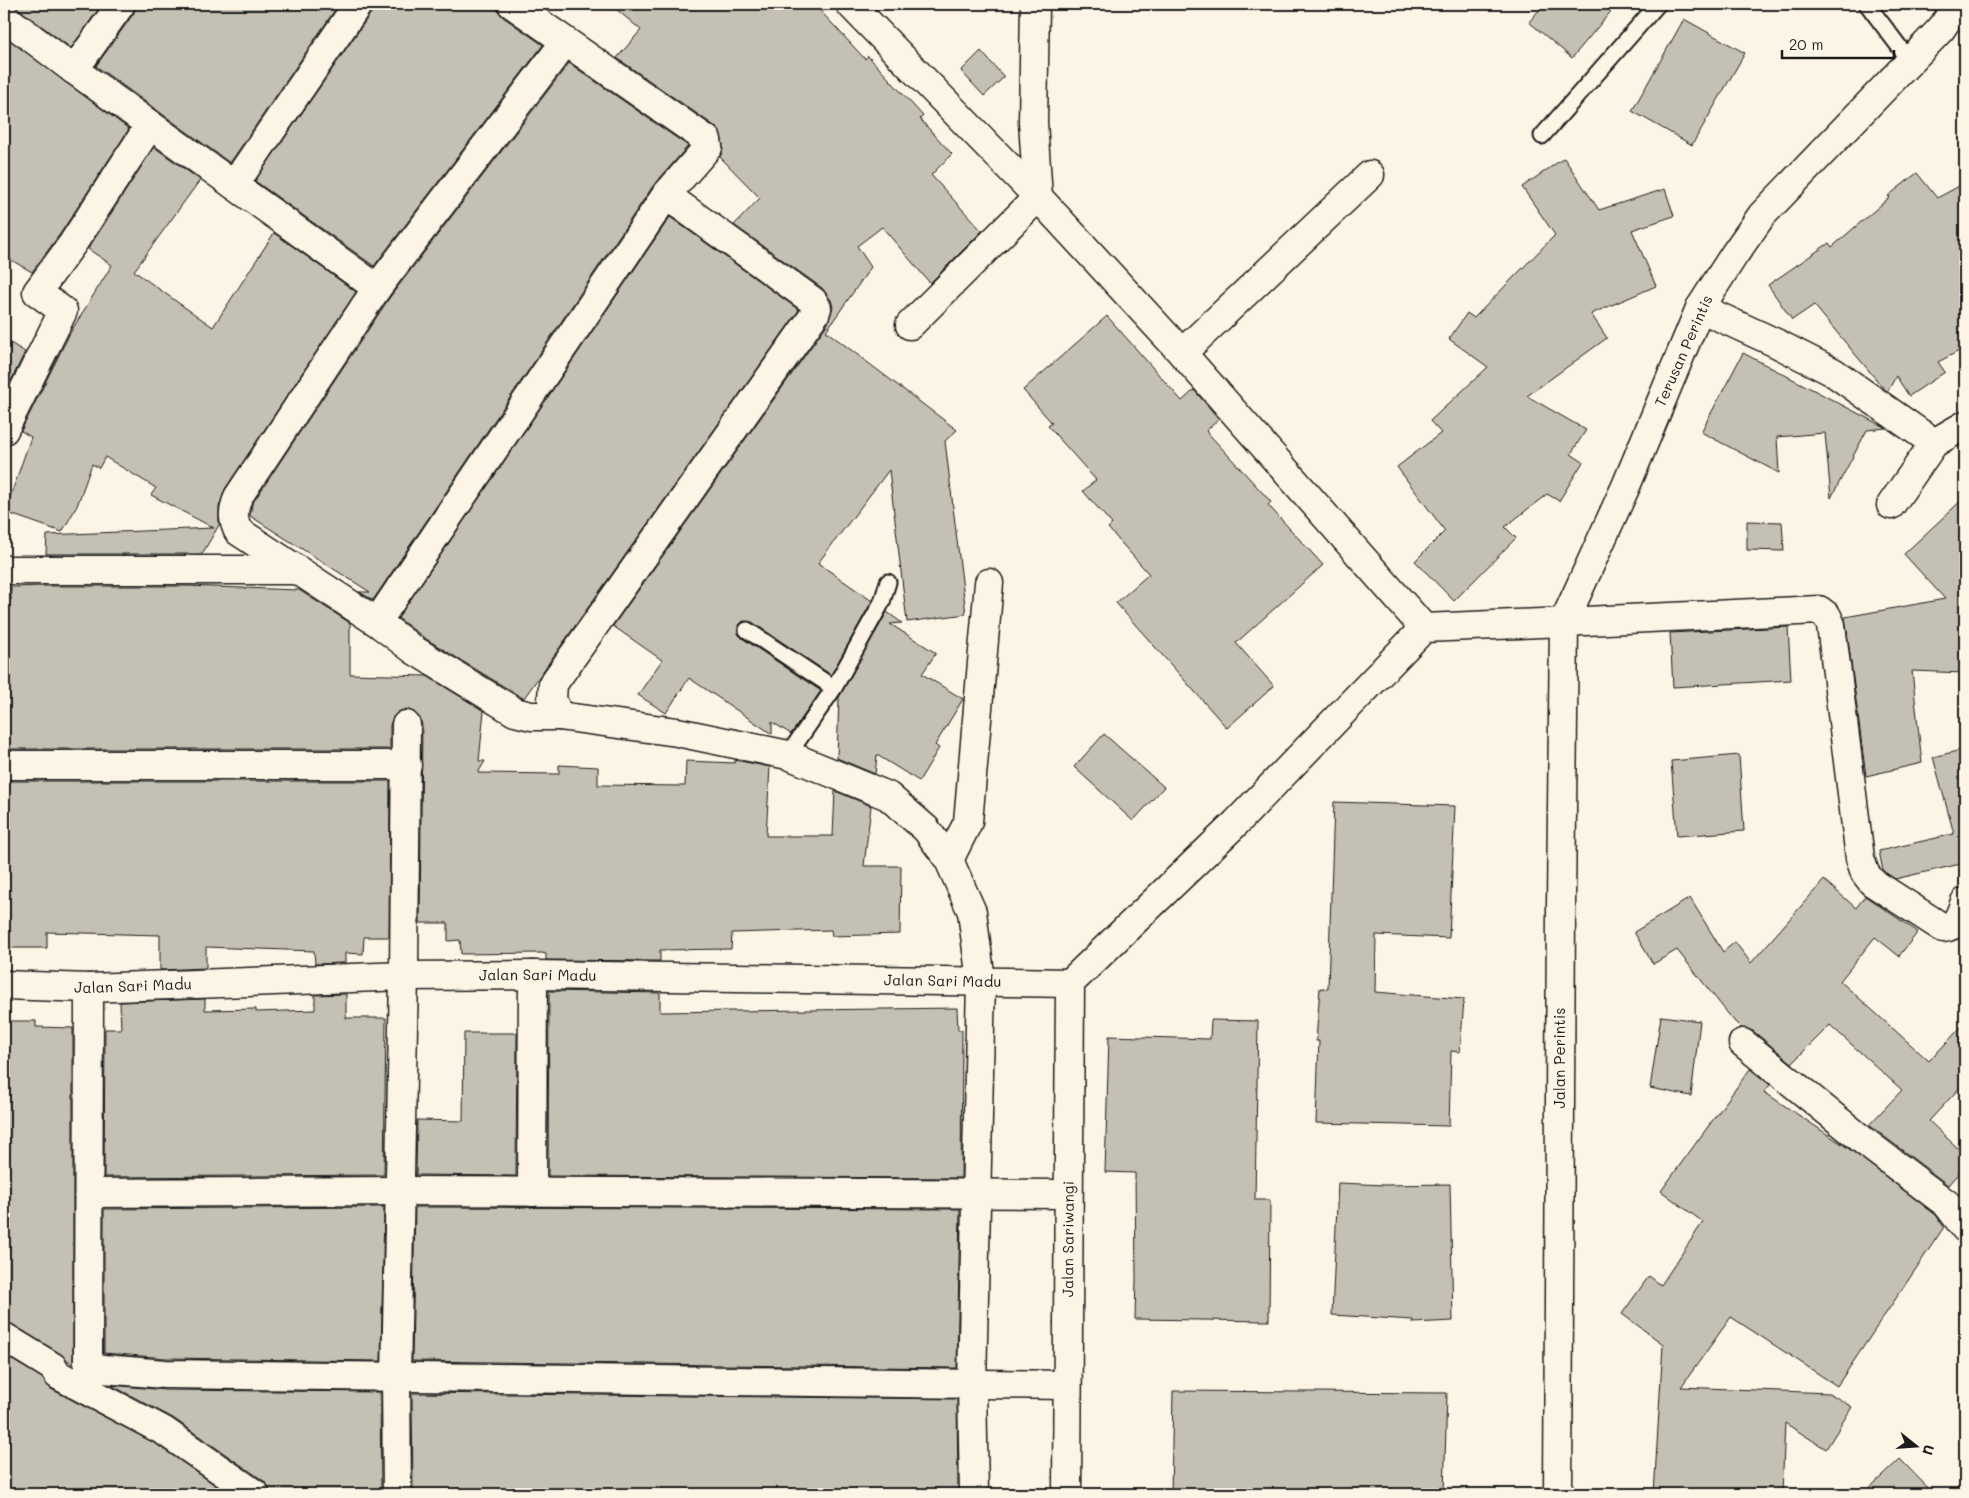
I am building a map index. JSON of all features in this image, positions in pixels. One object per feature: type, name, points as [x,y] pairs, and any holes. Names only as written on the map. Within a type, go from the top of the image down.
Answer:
[{"type":"street","points":[[74,70],[121,4]]},
{"type":"street","points":[[234,185],[358,4]]},
{"type":"street","points":[[377,622],[666,195],[708,147],[707,140],[512,4]]},
{"type":"street","points":[[850,4],[1038,197],[1182,353],[1424,628]]},
{"type":"street","points":[[910,325],[1038,197],[1034,122],[1035,4]]},
{"type":"street","name":"Terusan Perintis","points":[[1564,622],[1626,486],[1700,308],[1762,215],[1941,29],[1958,4]]},
{"type":"street","points":[[4,17],[74,70],[376,288]]},
{"type":"street","points":[[566,42],[376,288],[238,497],[232,512],[234,522],[238,531],[377,622],[414,650],[515,712],[531,716],[559,716],[677,732],[788,755],[888,796],[926,829],[949,860],[972,912],[981,981],[972,1385],[974,1494]]},
{"type":"street","points":[[4,430],[63,311],[37,292],[73,243],[150,124]]},
{"type":"street","points":[[1182,353],[1370,175]]},
{"type":"street","points":[[559,716],[552,699],[553,684],[815,314],[816,308],[813,301],[666,195]]},
{"type":"street","points":[[1700,308],[1833,372],[1934,443]]},
{"type":"street","points":[[1891,505],[1934,443],[1965,425]]},
{"type":"street","points":[[4,570],[296,570]]},
{"type":"street","points":[[949,860],[968,822],[989,583]]},
{"type":"street","points":[[1070,983],[1236,823],[1424,628],[1819,610],[1827,616],[1831,625],[1860,858],[1865,873],[1872,882],[1943,928],[1957,923],[1965,902]]},
{"type":"street","name":"Jalan Perintis","points":[[1558,1494],[1564,622]]},
{"type":"street","points":[[397,1494],[396,1378],[404,976],[406,725]]},
{"type":"street","points":[[4,765],[407,765]]},
{"type":"street","points":[[532,1192],[533,975]]},
{"type":"street","name":"Jalan Sari Madu","points":[[4,985],[89,988],[404,976],[533,975],[1070,983]]},
{"type":"street","name":"Jalan Sariwangi","points":[[1067,1494],[1070,983]]},
{"type":"street","points":[[89,988],[90,1193],[88,1362],[90,1366],[102,1370],[156,1374],[1067,1385]]},
{"type":"street","points":[[1743,1043],[1865,1142],[1947,1204],[1965,1228]]},
{"type":"street","points":[[90,1193],[399,1191],[1068,1194]]},
{"type":"street","points":[[4,1337],[53,1367],[58,1375],[164,1431],[255,1494]]},
{"type":"lane","points":[[1542,136],[1658,4]]},
{"type":"lane","points":[[1867,4],[1910,61]]},
{"type":"lane","points":[[788,755],[834,688],[882,602],[888,582]]},
{"type":"lane","points":[[747,630],[834,688]]},
{"type":"building","points":[[12,4],[102,4],[71,48]]},
{"type":"building","points":[[136,4],[339,4],[230,163],[96,66],[134,13]]},
{"type":"building","points":[[373,4],[497,4],[498,11],[503,17],[543,45],[374,266],[255,181],[371,13]]},
{"type":"building","points":[[610,4],[814,4],[865,59],[868,56],[923,116],[920,119],[952,154],[931,175],[982,231],[930,283],[882,227],[857,246],[871,267],[826,331],[957,430],[945,441],[966,614],[907,622],[889,470],[818,563],[872,601],[831,675],[752,622],[743,621],[739,625],[738,634],[742,638],[821,691],[791,734],[772,722],[772,734],[689,678],[666,713],[638,695],[662,660],[613,626],[828,323],[833,307],[831,300],[822,288],[734,225],[760,198],[720,157],[723,145],[720,132],[716,127],[617,58],[641,30]]},
{"type":"building","points":[[1544,4],[1617,4],[1572,58],[1529,22]]},
{"type":"building","points":[[1684,19],[1745,53],[1692,145],[1632,111]]},
{"type":"building","points":[[4,36],[129,129],[60,234],[32,272],[4,256]]},
{"type":"building","points":[[981,51],[1004,77],[984,96],[961,71]]},
{"type":"building","points":[[569,63],[688,146],[653,186],[373,600],[359,592],[370,592],[250,516],[252,504],[390,297]]},
{"type":"building","points":[[154,147],[200,180],[134,271],[213,327],[274,233],[356,292],[225,489],[219,507],[219,525],[202,554],[46,554],[47,535],[214,528],[151,495],[156,488],[105,457],[99,468],[92,464],[77,506],[62,532],[5,512],[31,437],[21,431],[70,333],[112,265],[88,249]]},
{"type":"building","points":[[1564,158],[1599,210],[1665,189],[1674,216],[1632,230],[1656,286],[1591,314],[1607,338],[1527,396],[1586,430],[1571,454],[1583,462],[1559,501],[1547,494],[1505,527],[1516,538],[1454,601],[1415,561],[1445,531],[1397,467],[1441,433],[1430,421],[1488,367],[1449,339],[1467,313],[1474,318],[1555,235],[1522,187]]},
{"type":"building","points":[[1917,173],[1937,198],[1965,183],[1965,348],[1938,362],[1945,372],[1909,396],[1896,376],[1888,391],[1885,390],[1814,305],[1792,320],[1768,285],[1829,243],[1832,247],[1890,197],[1888,196]]},
{"type":"building","points":[[670,217],[799,310],[524,698],[423,637],[398,618]]},
{"type":"building","points":[[1107,316],[1182,401],[1194,390],[1219,419],[1206,431],[1271,502],[1268,505],[1323,565],[1236,643],[1274,686],[1227,728],[1116,603],[1149,574],[1108,528],[1112,524],[1083,491],[1096,480],[1048,426],[1052,423],[1023,390]]},
{"type":"building","points":[[4,339],[25,352],[4,395]]},
{"type":"building","points":[[1743,353],[1886,428],[1867,430],[1831,498],[1825,433],[1777,437],[1779,473],[1701,432]]},
{"type":"building","points":[[1965,497],[1965,673],[1912,671],[1922,763],[1866,776],[1845,617],[1945,599],[1904,554]]},
{"type":"building","points":[[1747,521],[1782,522],[1784,551],[1747,550]]},
{"type":"building","points":[[186,586],[299,590],[350,623],[350,674],[427,676],[484,711],[479,761],[485,761],[478,773],[559,774],[559,765],[598,767],[598,785],[685,786],[686,761],[735,763],[735,760],[770,767],[766,836],[833,836],[835,791],[871,806],[864,866],[901,866],[900,934],[832,936],[831,930],[732,933],[731,949],[660,950],[660,961],[546,960],[546,954],[542,953],[461,954],[460,940],[448,941],[448,923],[420,923],[422,725],[420,718],[414,712],[406,709],[398,712],[393,717],[390,725],[390,749],[4,749],[4,600],[11,600],[11,587]]},
{"type":"building","points":[[887,612],[902,623],[890,624],[936,653],[922,674],[963,699],[935,745],[939,748],[919,781],[877,755],[875,774],[837,758],[839,697]]},
{"type":"building","points":[[1788,627],[1791,680],[1673,687],[1670,633]]},
{"type":"building","points":[[1104,734],[1164,787],[1133,821],[1074,767]]},
{"type":"building","points":[[1965,749],[1965,863],[1895,879],[1883,871],[1879,851],[1954,834],[1933,757]]},
{"type":"building","points":[[1739,755],[1744,831],[1677,836],[1671,761]]},
{"type":"building","points":[[4,781],[390,781],[389,937],[364,937],[363,954],[345,953],[345,963],[315,964],[314,951],[206,947],[206,968],[160,970],[160,935],[47,932],[47,948],[4,948]]},
{"type":"building","points":[[1334,802],[1455,806],[1449,938],[1376,935],[1375,992],[1464,999],[1460,1052],[1451,1051],[1449,1126],[1316,1123],[1319,1041],[1316,1041],[1320,988],[1328,989]]},
{"type":"building","points":[[1824,880],[1856,908],[1865,896],[1918,932],[1899,956],[1875,937],[1840,981],[1929,1061],[1965,1023],[1965,1082],[1929,1121],[1965,1155],[1965,1166],[1948,1185],[1869,1125],[1902,1090],[1830,1025],[1792,1063],[1753,1031],[1741,1028],[1677,950],[1653,964],[1634,932],[1690,898],[1723,952],[1735,942],[1751,963]]},
{"type":"building","points":[[549,991],[660,993],[660,1012],[957,1008],[958,1030],[962,1030],[961,1178],[548,1176]]},
{"type":"building","points":[[346,994],[346,1018],[386,1018],[384,1175],[104,1177],[105,1029],[121,1029],[120,1002],[205,999],[205,1010],[256,1009],[256,1012],[315,1010],[315,995]]},
{"type":"building","points":[[1661,1016],[1700,1021],[1691,1096],[1650,1088]]},
{"type":"building","points":[[1211,1020],[1258,1021],[1255,1200],[1270,1200],[1269,1321],[1135,1319],[1135,1173],[1105,1172],[1109,1036],[1210,1039]]},
{"type":"building","points":[[4,1021],[36,1021],[36,1027],[73,1028],[73,1365],[61,1354],[4,1321]]},
{"type":"building","points":[[464,1033],[517,1033],[516,1176],[416,1175],[417,1120],[463,1121]]},
{"type":"building","points":[[1750,1069],[1770,1085],[1764,1092],[1848,1148],[1936,1215],[1944,1227],[1837,1386],[1731,1317],[1681,1387],[1829,1393],[1852,1407],[1826,1449],[1785,1423],[1782,1494],[1654,1494],[1663,1344],[1622,1314],[1649,1276],[1661,1285],[1703,1222],[1661,1191]]},
{"type":"building","points":[[1338,1183],[1386,1185],[1450,1184],[1453,1321],[1413,1323],[1413,1320],[1332,1315]]},
{"type":"building","points":[[384,1207],[381,1361],[166,1358],[104,1353],[104,1209]]},
{"type":"building","points":[[415,1207],[960,1209],[957,1368],[412,1361]]},
{"type":"building","points":[[4,1355],[42,1378],[51,1389],[156,1444],[228,1494],[4,1494]]},
{"type":"building","points":[[111,1385],[165,1390],[380,1392],[381,1494],[270,1494],[269,1487],[264,1481],[173,1418]]},
{"type":"building","points":[[1173,1391],[1447,1393],[1444,1494],[1171,1494]]},
{"type":"building","points":[[412,1393],[957,1399],[958,1494],[413,1494]]},
{"type":"building","points":[[1900,1459],[1934,1494],[1863,1494]]}]
